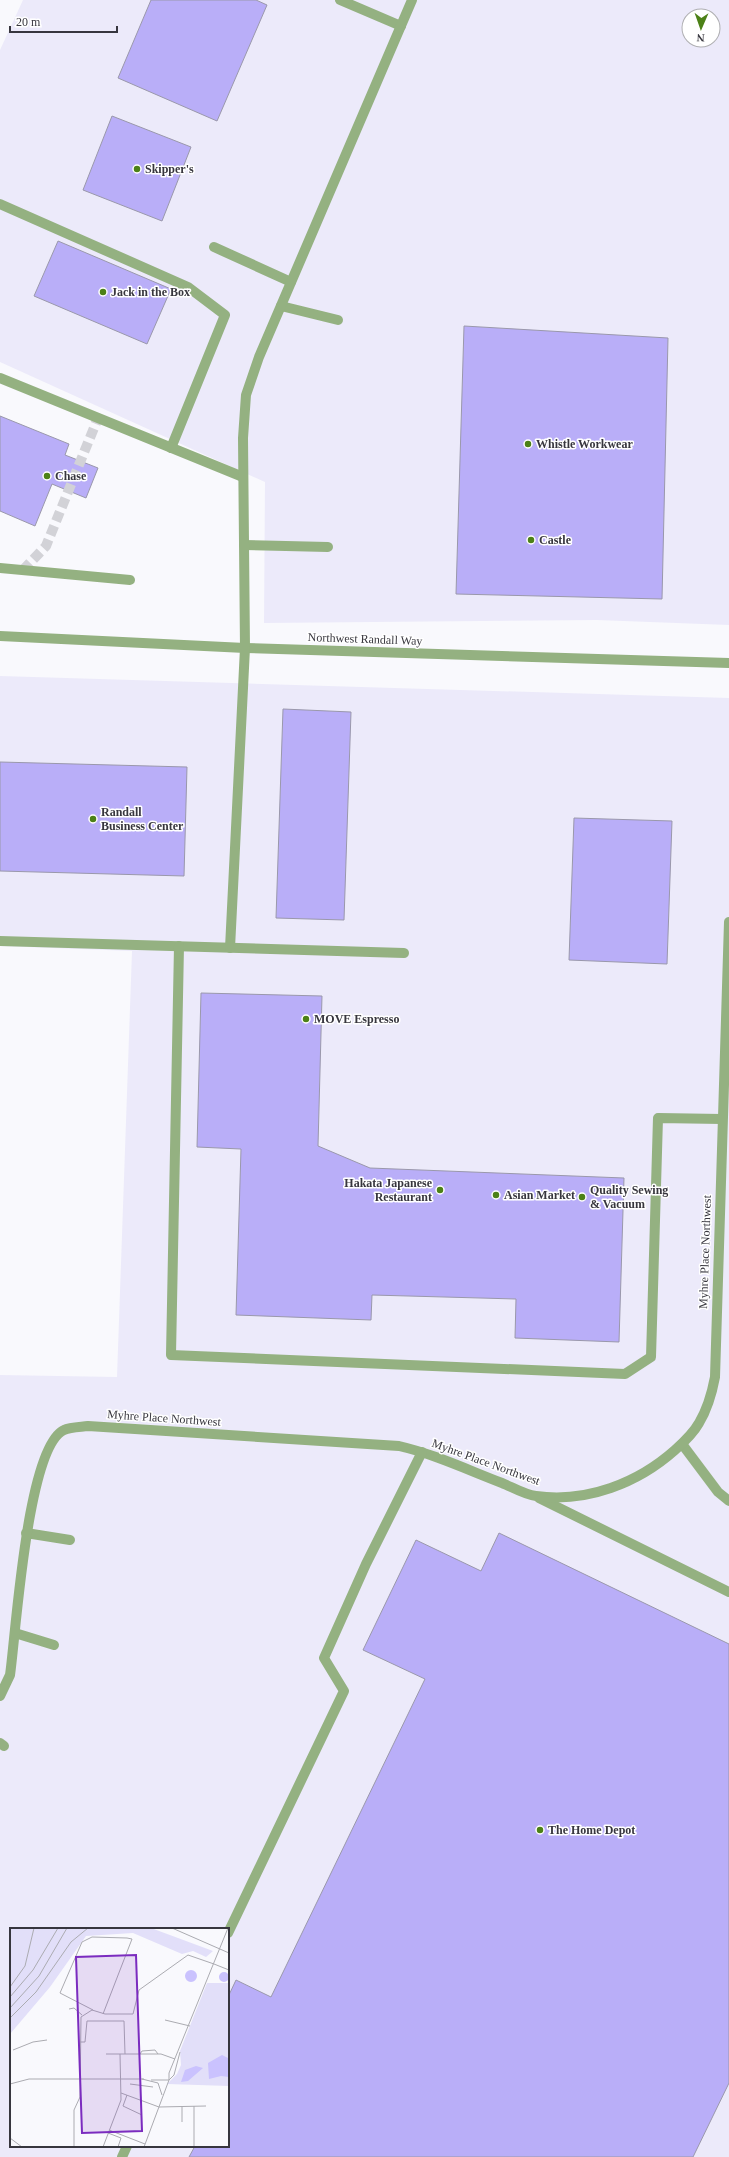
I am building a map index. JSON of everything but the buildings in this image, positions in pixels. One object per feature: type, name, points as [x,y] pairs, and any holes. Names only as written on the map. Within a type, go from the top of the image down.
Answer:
[{"type":"street","points":[[340,0],[401,26]]},
{"type":"street","points":[[230,948],[244,648],[243,438],[246,396],[259,357],[412,0]]},
{"type":"street","points":[[0,204],[188,287],[225,315],[172,448]]},
{"type":"street","points":[[214,247],[291,282]]},
{"type":"street","points":[[281,306],[338,320]]},
{"type":"street","points":[[0,378],[243,477]]},
{"type":"street","points":[[244,545],[328,546]]},
{"type":"street","points":[[0,568],[130,580]]},
{"type":"street","name":"Northwest Randall Way","points":[[0,636],[244,648],[729,663]]},
{"type":"street","name":"Myhre Place Northwest","points":[[0,1696],[10,1675],[26,1533],[42,1463],[52,1442],[64,1430],[88,1426],[399,1446],[422,1452],[535,1496],[562,1497],[588,1494],[615,1487],[639,1477],[656,1466],[682,1444],[699,1424],[711,1397],[715,1377],[729,922]]},
{"type":"street","points":[[0,941],[404,953]]},
{"type":"street","points":[[179,946],[171,1355],[625,1374],[650,1357],[658,1118],[724,1113]]},
{"type":"street","points":[[682,1444],[718,1492],[729,1501]]},
{"type":"street","points":[[229,1931],[344,1691],[324,1658],[366,1564],[422,1452]]},
{"type":"street","points":[[535,1496],[729,1592]]},
{"type":"street","points":[[26,1533],[70,1540]]},
{"type":"street","points":[[15,1633],[54,1645]]},
{"type":"street","points":[[122,2157],[127,2147]]},
{"type":"shaded area","points":[[23,0],[729,0],[729,625],[597,620],[264,623],[265,482],[0,362],[0,50]]},
{"type":"shaded area","points":[[0,676],[729,698],[729,2157],[0,2157],[0,1375],[117,1377],[132,951],[0,946]]},
{"type":"tunnel","points":[[23,570],[46,546],[98,418]]},
{"type":"place","name":"Skipper's","points":[[137,169]]},
{"type":"place","name":"Jack in the Box","points":[[103,292]]},
{"type":"place","name":"Whistle Workwear","points":[[528,444]]},
{"type":"place","name":"Chase","points":[[47,476]]},
{"type":"place","name":"Castle","points":[[531,540]]},
{"type":"place","name":"Randall Business Center","points":[[93,819]]},
{"type":"place","name":"MOVE Espresso","points":[[306,1019]]},
{"type":"place","name":"Hakata Japanese Restaurant","points":[[440,1190]]},
{"type":"place","name":"Asian Market","points":[[496,1195]]},
{"type":"place","name":"Quality Sewing & Vacuum","points":[[582,1197]]},
{"type":"place","name":"The Home Depot","points":[[540,1830]]}]
